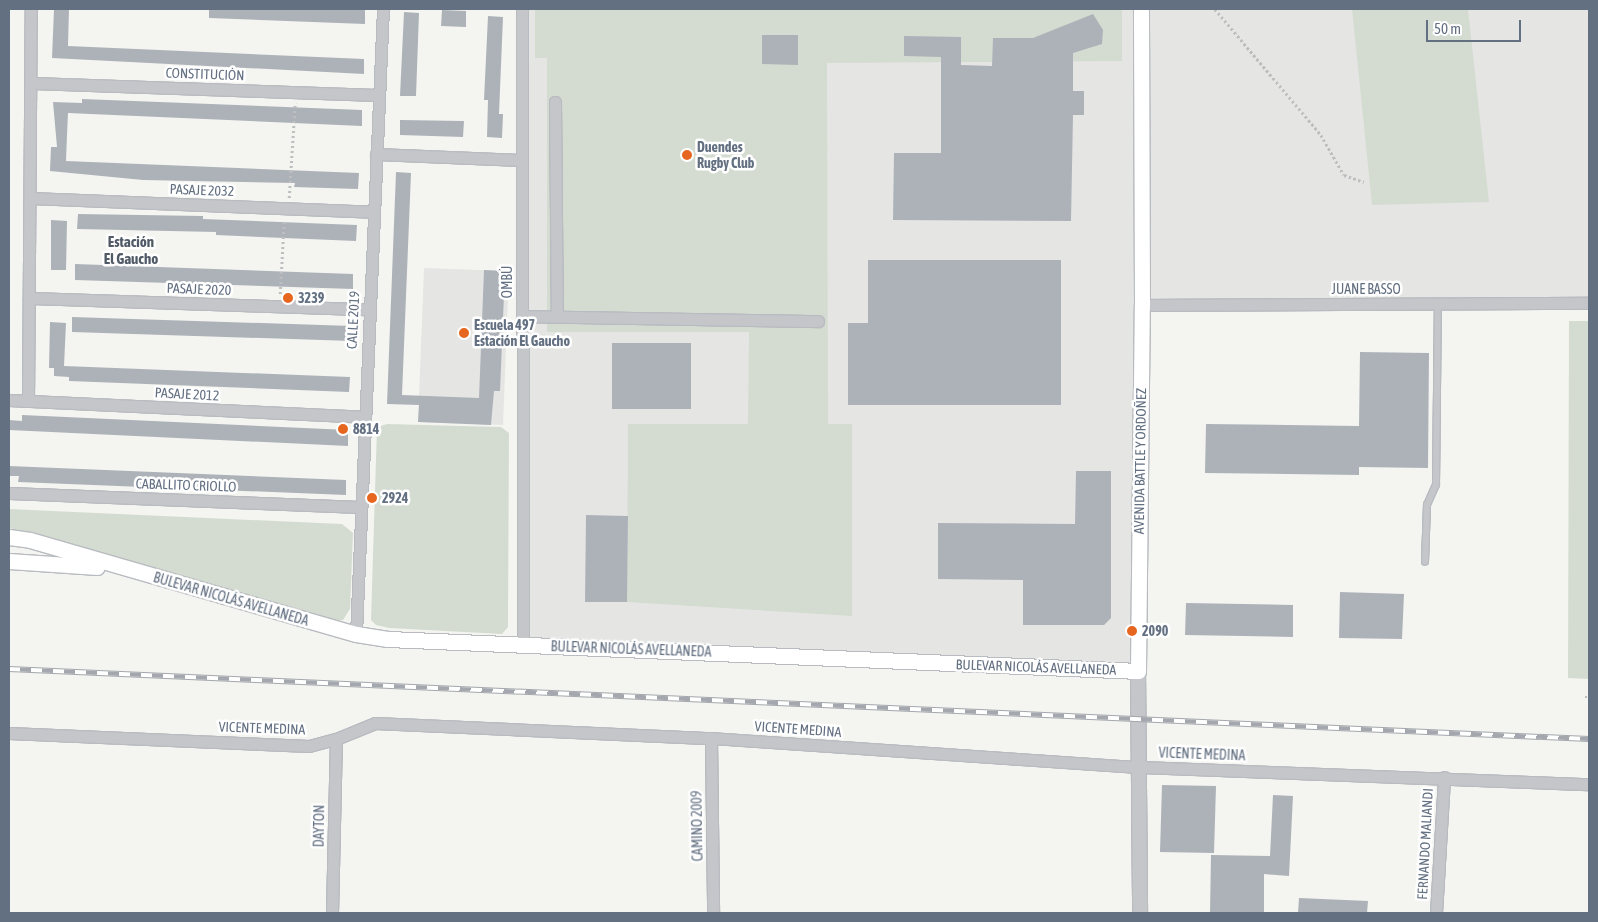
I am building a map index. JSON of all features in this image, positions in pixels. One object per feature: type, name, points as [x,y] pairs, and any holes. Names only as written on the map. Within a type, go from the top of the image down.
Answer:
[{"type":"main road","name":"AVENIDA BATTLE Y ORDOÑEZ","points":[[1138,671],[1142,306],[1141,9]]},
{"type":"main road","name":"BULEVAR NICOLÁS AVELLANEDA","points":[[9,536],[30,540],[356,634],[388,639],[1138,671]]},
{"type":"main road","name":"BULEVAR NICOLÁS AVELLANEDA","points":[[9,561],[133,571]]},
{"type":"street","points":[[28,401],[31,9]]},
{"type":"street","name":"CALLE 2019","points":[[356,634],[382,9]]},
{"type":"street","name":"OMBÚ","points":[[522,9],[523,644]]},
{"type":"street","name":"CONSTITUCIÓN","points":[[31,82],[378,95]]},
{"type":"street","points":[[555,102],[557,317]]},
{"type":"street","points":[[376,154],[521,160]]},
{"type":"street","name":"PASAJE 2032","points":[[30,198],[373,212]]},
{"type":"street","name":"PASAJE 2020","points":[[28,298],[369,310]]},
{"type":"street","name":"JUANE BASSO","points":[[1142,306],[1589,303]]},
{"type":"street","points":[[522,316],[818,321]]},
{"type":"street","name":"PASAJE 2012","points":[[9,400],[364,417]]},
{"type":"street","name":"CABALLITO CRIOLLO","points":[[9,493],[361,507]]},
{"type":"street","name":"AVENIDA BATTLE Y ORDOÑEZ","points":[[1138,671],[1140,913]]},
{"type":"street","name":"VICENTE MEDINA","points":[[9,733],[309,746],[336,739],[375,723],[711,738],[1140,767],[1444,777],[1589,784]]},
{"type":"street","name":"CAMINO 2009","points":[[711,738],[714,913]]},
{"type":"street","name":"DAYTON","points":[[332,913],[336,739]]},
{"type":"street","name":"FERNANDO MALIANDI","points":[[1436,913],[1444,777]]},
{"type":"lane","points":[[1425,562],[1426,505],[1436,484],[1438,304]]},
{"type":"path","points":[[1215,9],[1320,135],[1344,175],[1364,182]]},
{"type":"shaded area","points":[[522,9],[1589,9],[1589,303],[1142,306],[1138,671],[523,644]]},
{"type":"shaded area","name":"Duendes Rugby Club","points":[[535,9],[1122,9],[1122,61],[827,63],[828,424],[852,424],[852,616],[627,602],[628,424],[748,424],[749,332],[547,332],[547,58],[535,58]]},
{"type":"shaded area","points":[[1352,9],[1468,9],[1489,202],[1372,205]]},
{"type":"shaded area","name":"Escuela 497 Estación El Gaucho","points":[[424,268],[509,271],[503,425],[418,422]]},
{"type":"shaded area","points":[[1569,321],[1589,321],[1589,679],[1568,678]]},
{"type":"shaded area","points":[[387,424],[501,427],[509,433],[508,627],[502,634],[389,628],[376,625],[371,620],[377,427]]},
{"type":"shaded area","points":[[9,509],[342,524],[353,533],[350,609],[343,620],[335,621],[9,528]]},
{"type":"building","points":[[54,9],[69,9],[68,46],[364,59],[364,74],[52,58]]},
{"type":"building","points":[[209,9],[365,9],[365,24],[209,18]]},
{"type":"building","points":[[442,10],[466,11],[466,27],[441,26]]},
{"type":"building","points":[[404,12],[419,13],[416,96],[400,96]]},
{"type":"building","points":[[1093,14],[1103,30],[1102,44],[1073,53],[1073,91],[1084,91],[1084,115],[1073,115],[1071,221],[893,220],[894,153],[941,153],[941,57],[904,56],[904,36],[961,37],[961,65],[992,66],[993,38],[1033,38]]},
{"type":"building","points":[[488,16],[503,17],[499,114],[503,114],[502,138],[487,137],[488,100],[484,100]]},
{"type":"building","points":[[762,35],[798,35],[798,65],[762,64]]},
{"type":"building","points":[[82,99],[362,110],[362,126],[68,113],[66,161],[359,173],[358,189],[294,187],[295,183],[143,180],[50,171],[51,147],[57,147],[53,102],[82,103]]},
{"type":"building","points":[[400,120],[464,121],[463,137],[400,135]]},
{"type":"building","points":[[396,172],[411,173],[402,395],[479,398],[484,270],[505,271],[500,391],[494,391],[491,425],[418,422],[419,405],[387,404]]},
{"type":"building","points":[[78,214],[203,216],[203,219],[357,225],[356,241],[216,235],[216,232],[77,229]]},
{"type":"building","points":[[51,220],[67,221],[66,270],[51,270]]},
{"type":"building","points":[[868,260],[1061,260],[1061,405],[848,405],[848,323],[868,323]]},
{"type":"building","points":[[75,264],[353,274],[353,289],[75,280]]},
{"type":"building","points":[[72,317],[352,326],[352,341],[72,332]]},
{"type":"building","points":[[50,322],[66,323],[64,366],[350,377],[349,392],[69,381],[69,377],[54,376],[54,368],[49,368]]},
{"type":"building","points":[[612,343],[691,343],[691,409],[612,409]]},
{"type":"building","points":[[1360,352],[1429,353],[1428,468],[1359,467],[1359,475],[1205,473],[1206,424],[1359,426]]},
{"type":"building","points":[[22,415],[348,430],[348,446],[9,430],[9,420],[22,421]]},
{"type":"building","points":[[9,466],[346,480],[346,495],[18,482],[19,476],[9,476]]},
{"type":"building","points":[[1076,471],[1111,471],[1111,618],[1104,625],[1023,625],[1023,580],[938,579],[938,523],[1075,524]]},
{"type":"building","points":[[586,515],[628,516],[627,602],[585,602]]},
{"type":"building","points":[[1340,592],[1404,594],[1402,639],[1339,638]]},
{"type":"building","points":[[1186,603],[1293,605],[1293,637],[1185,635]]},
{"type":"building","points":[[1162,785],[1216,786],[1214,853],[1160,852]]},
{"type":"building","points":[[1273,795],[1293,796],[1289,876],[1264,874],[1264,913],[1210,913],[1211,855],[1270,856]]},
{"type":"building","points":[[1299,898],[1368,901],[1367,913],[1298,913]]},
{"type":"railway","points":[[9,669],[1589,739]]},
{"type":"place","name":"Duendes Rugby Club","points":[[687,155]]},
{"type":"place","name":"3239","points":[[288,298]]},
{"type":"place","name":"Escuela 497 Estación El Gaucho","points":[[464,333]]},
{"type":"place","name":"8814","points":[[343,429]]},
{"type":"place","name":"2924","points":[[372,498]]},
{"type":"place","name":"2090","points":[[1132,631]]},
{"type":"district","name":"Estación El Gaucho","points":[[131,250]]}]
